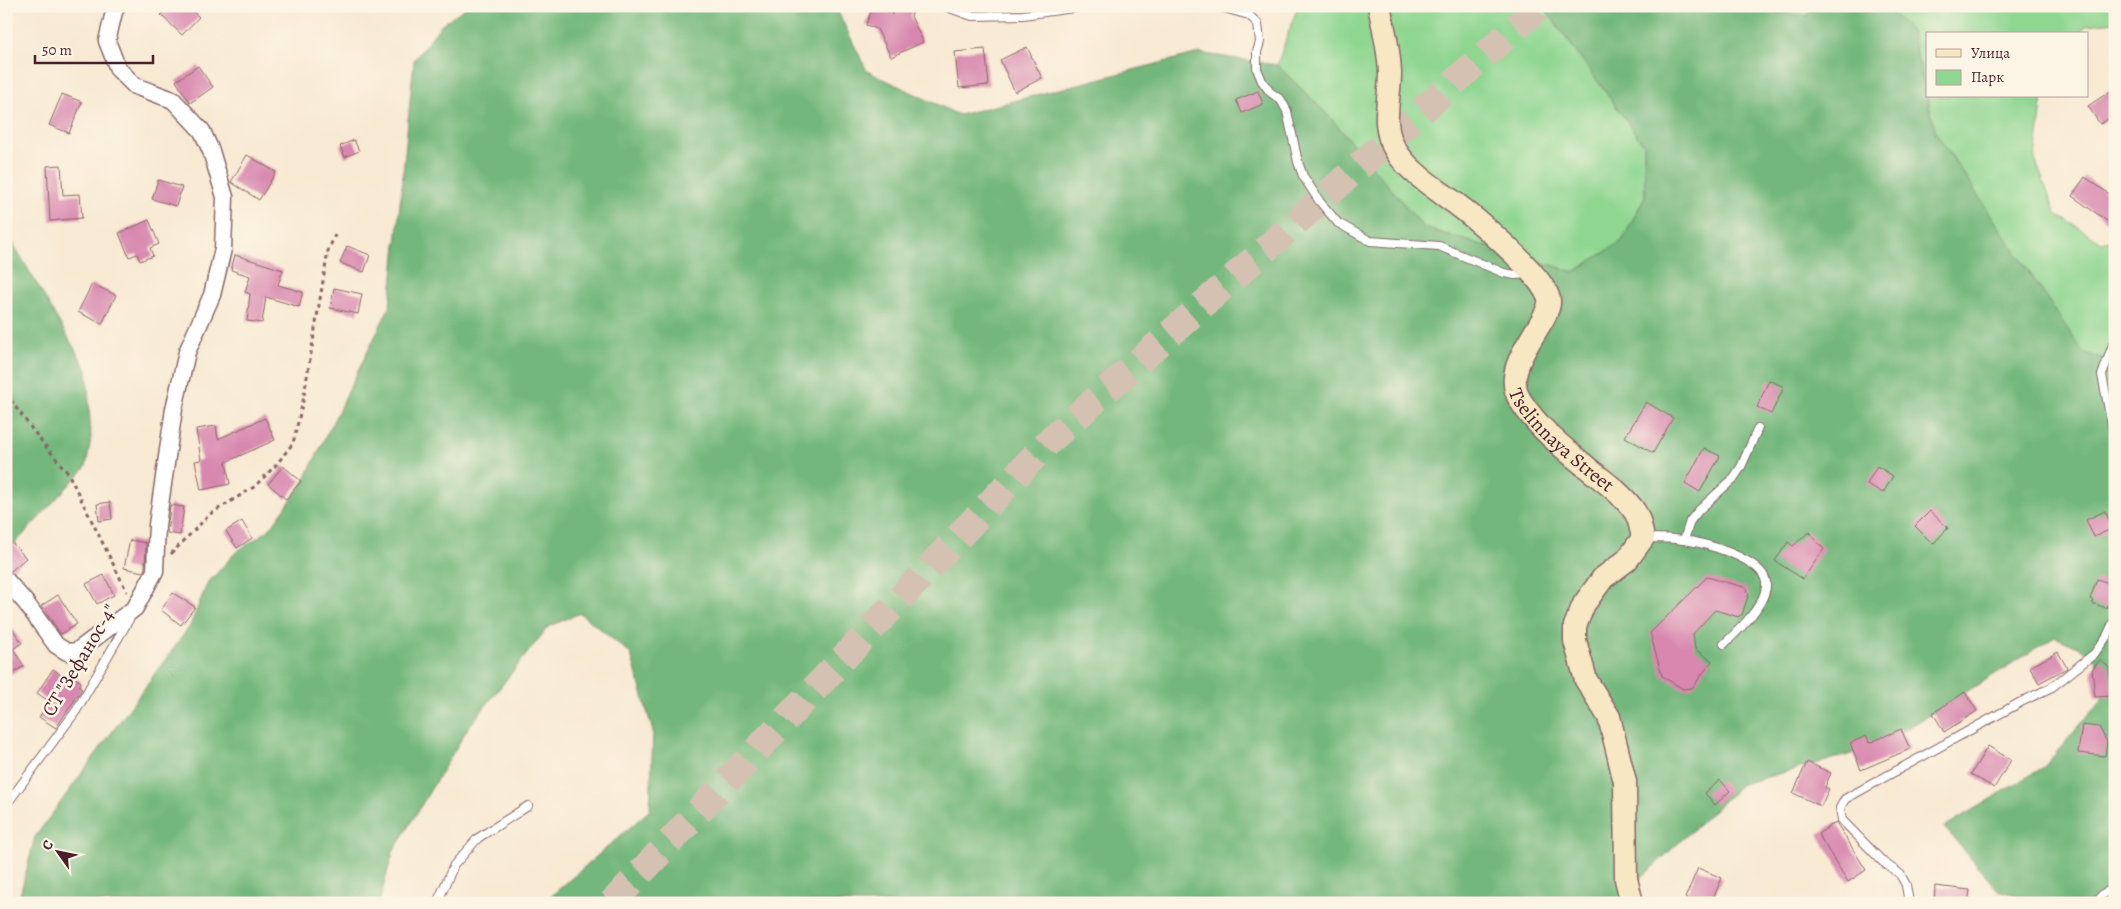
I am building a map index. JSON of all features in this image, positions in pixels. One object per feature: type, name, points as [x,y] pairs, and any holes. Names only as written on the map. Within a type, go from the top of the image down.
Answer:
[{"type":"street","points":[[117,6],[107,41],[118,68],[135,86],[172,100],[202,131],[211,151],[225,197],[223,249],[212,295],[187,352],[174,409],[157,525],[155,571],[135,608]]},
{"type":"street","name":"Tselinnaya Street","points":[[1379,6],[1387,40],[1390,74],[1386,116],[1389,135],[1396,150],[1410,168],[1456,203],[1518,257],[1549,297],[1546,314],[1523,350],[1515,374],[1518,397],[1531,417],[1621,496],[1637,514],[1643,538]]},
{"type":"street","points":[[1632,903],[1626,879],[1625,782],[1609,717],[1586,680],[1575,641],[1575,626],[1584,604],[1603,578],[1627,560],[1643,538]]},
{"type":"street","name":"СТ \"Зефанос-4\"","points":[[6,580],[26,603],[56,646],[68,652],[77,651],[135,608]]},
{"type":"lane","points":[[944,6],[972,16],[1023,15],[1088,6]]},
{"type":"lane","points":[[1217,6],[1249,15],[1258,24],[1260,42],[1257,52],[1257,69],[1262,81],[1270,92],[1282,100],[1287,111],[1298,162],[1303,176],[1320,202],[1338,222],[1370,241],[1439,246],[1504,273],[1515,275],[1532,273]]},
{"type":"lane","points":[[2115,338],[2102,375],[2115,440]]},
{"type":"lane","points":[[1684,540],[1690,522],[1699,510],[1733,478],[1741,467],[1758,428]]},
{"type":"lane","points":[[1643,538],[1684,540],[1717,549],[1748,560],[1762,573],[1766,582],[1764,593],[1749,621],[1724,644]]},
{"type":"lane","name":"СТ \"Зефанос-4\"","points":[[6,805],[76,711],[135,608]]},
{"type":"lane","points":[[1908,903],[1906,885],[1900,874],[1883,862],[1842,820],[1840,808],[1844,799],[2052,687],[2094,654],[2107,636],[2115,619]]},
{"type":"lane","points":[[437,903],[454,866],[478,838],[528,806]]},
{"type":"lane","points":[[2096,903],[2104,893],[2115,889]]},
{"type":"path","points":[[155,571],[210,514],[254,487],[276,466],[292,443],[303,401],[328,251],[335,235]]},
{"type":"path","points":[[6,394],[68,473],[135,608]]},
{"type":"green space","points":[[468,6],[835,6],[867,71],[959,115],[1199,53],[1277,65],[1329,116],[1424,228],[1574,272],[1622,241],[1645,196],[1644,145],[1543,6],[1763,6],[1777,13],[1807,16],[1816,6],[1886,6],[1911,31],[1936,133],[2083,352],[2115,364],[2115,903],[2041,903],[1998,890],[1944,827],[2044,767],[2104,697],[2094,654],[2055,637],[1877,747],[1742,784],[1643,876],[1622,903],[543,903],[650,810],[653,732],[631,654],[580,613],[548,627],[468,728],[393,852],[379,903],[18,903],[35,837],[190,626],[207,584],[236,552],[269,530],[302,485],[390,306],[414,60],[442,24]]},
{"type":"green space","points":[[1298,6],[1543,6],[1644,145],[1645,196],[1622,242],[1574,272],[1424,228],[1329,116],[1277,65]]},
{"type":"green space","points":[[1763,6],[1816,6],[1807,16],[1777,13]]},
{"type":"green space","points":[[1886,6],[2115,6],[2115,22],[2086,25],[2081,32],[1926,32],[1926,93],[1911,32]]},
{"type":"green space","points":[[1927,98],[2043,98],[2035,159],[2056,214],[2102,242],[2115,241],[2115,364],[2083,353],[1936,133]]},
{"type":"green space","points":[[6,231],[87,370],[91,438],[86,467],[6,553]]},
{"type":"building","points":[[168,6],[187,6],[199,17],[182,35],[161,15]]},
{"type":"building","points":[[873,6],[893,14],[897,6],[916,6],[911,16],[923,42],[891,57],[877,29],[866,25]]},
{"type":"building","points":[[1027,47],[1042,78],[1015,92],[1000,60]]},
{"type":"building","points":[[985,49],[989,85],[959,88],[955,52]]},
{"type":"building","points":[[198,66],[213,87],[190,103],[176,81]]},
{"type":"building","points":[[2115,88],[2115,115],[2100,124],[2088,106]]},
{"type":"building","points":[[1258,91],[1263,104],[1242,113],[1236,100]]},
{"type":"building","points":[[62,94],[82,102],[69,133],[49,125]]},
{"type":"building","points":[[354,140],[359,151],[345,157],[340,146]]},
{"type":"building","points":[[247,155],[276,172],[259,200],[231,182]]},
{"type":"building","points":[[61,165],[63,195],[80,194],[82,218],[50,221],[47,166]]},
{"type":"building","points":[[2085,177],[2115,198],[2115,216],[2110,223],[2072,196]]},
{"type":"building","points":[[158,180],[182,187],[176,206],[152,199]]},
{"type":"building","points":[[149,220],[159,244],[150,248],[153,256],[140,261],[137,254],[129,257],[119,233]]},
{"type":"building","points":[[347,246],[370,255],[364,272],[340,263]]},
{"type":"building","points":[[235,255],[283,270],[278,285],[303,292],[299,307],[266,297],[262,323],[247,321],[250,294],[245,292],[250,276],[231,270]]},
{"type":"building","points":[[92,284],[116,295],[102,324],[78,312]]},
{"type":"building","points":[[334,288],[362,294],[358,314],[330,308]]},
{"type":"building","points":[[1769,380],[1784,387],[1771,414],[1757,407]]},
{"type":"building","points":[[1646,402],[1673,418],[1653,453],[1625,437]]},
{"type":"building","points":[[265,418],[275,440],[226,462],[230,484],[201,490],[195,461],[201,460],[196,429],[216,426],[218,439]]},
{"type":"building","points":[[1704,448],[1720,456],[1700,492],[1685,483]]},
{"type":"building","points":[[283,466],[301,481],[286,499],[268,484]]},
{"type":"building","points":[[1877,466],[1893,476],[1883,493],[1867,484]]},
{"type":"building","points":[[110,502],[112,519],[99,521],[97,504]]},
{"type":"building","points":[[170,505],[184,507],[180,535],[167,533]]},
{"type":"building","points":[[1930,511],[1948,528],[1933,544],[1915,526]]},
{"type":"building","points":[[2105,511],[2113,528],[2094,537],[2086,520]]},
{"type":"building","points":[[242,521],[252,538],[237,548],[226,531]]},
{"type":"building","points":[[1809,532],[1824,549],[1803,579],[1775,561],[1788,542],[1793,546]]},
{"type":"building","points":[[6,536],[26,558],[11,571],[6,570]]},
{"type":"building","points":[[130,540],[146,543],[145,568],[143,572],[124,568]]},
{"type":"building","points":[[104,575],[114,595],[97,604],[86,584]]},
{"type":"building","points":[[1707,577],[1747,588],[1746,592],[1749,593],[1742,615],[1739,617],[1715,610],[1693,634],[1695,649],[1712,661],[1692,688],[1683,689],[1662,676],[1650,633]]},
{"type":"building","points":[[2097,579],[2115,585],[2115,600],[2112,607],[2107,605],[2106,608],[2092,603],[2093,600],[2090,599]]},
{"type":"building","points":[[173,593],[195,607],[181,625],[161,610]]},
{"type":"building","points":[[58,595],[77,624],[61,634],[41,606]]},
{"type":"building","points":[[6,619],[22,643],[13,649],[24,666],[6,677]]},
{"type":"building","points":[[2058,652],[2067,668],[2039,683],[2030,667]]},
{"type":"building","points":[[2100,660],[2109,667],[2112,696],[2095,697],[2092,670]]},
{"type":"building","points":[[53,669],[68,680],[71,675],[81,682],[79,687],[82,689],[56,728],[39,717],[50,702],[37,693]]},
{"type":"building","points":[[1965,692],[1977,711],[1944,732],[1933,713]]},
{"type":"building","points":[[2082,725],[2099,727],[2107,742],[2105,756],[2078,753]]},
{"type":"building","points":[[1901,729],[1910,749],[1861,770],[1850,743],[1867,736],[1869,743]]},
{"type":"building","points":[[1988,746],[2011,760],[1994,788],[1971,774]]},
{"type":"building","points":[[1807,762],[1831,773],[1825,787],[1829,789],[1821,806],[1793,793]]},
{"type":"building","points":[[1720,780],[1730,791],[1715,805],[1705,793]]},
{"type":"building","points":[[1836,822],[1866,870],[1848,882],[1818,834]]},
{"type":"building","points":[[1698,868],[1722,878],[1711,903],[1696,903],[1685,898]]},
{"type":"building","points":[[1935,886],[1970,890],[1968,903],[1934,903]]},
{"type":"tunnel","points":[[612,903],[1049,441],[1540,6]]}]
